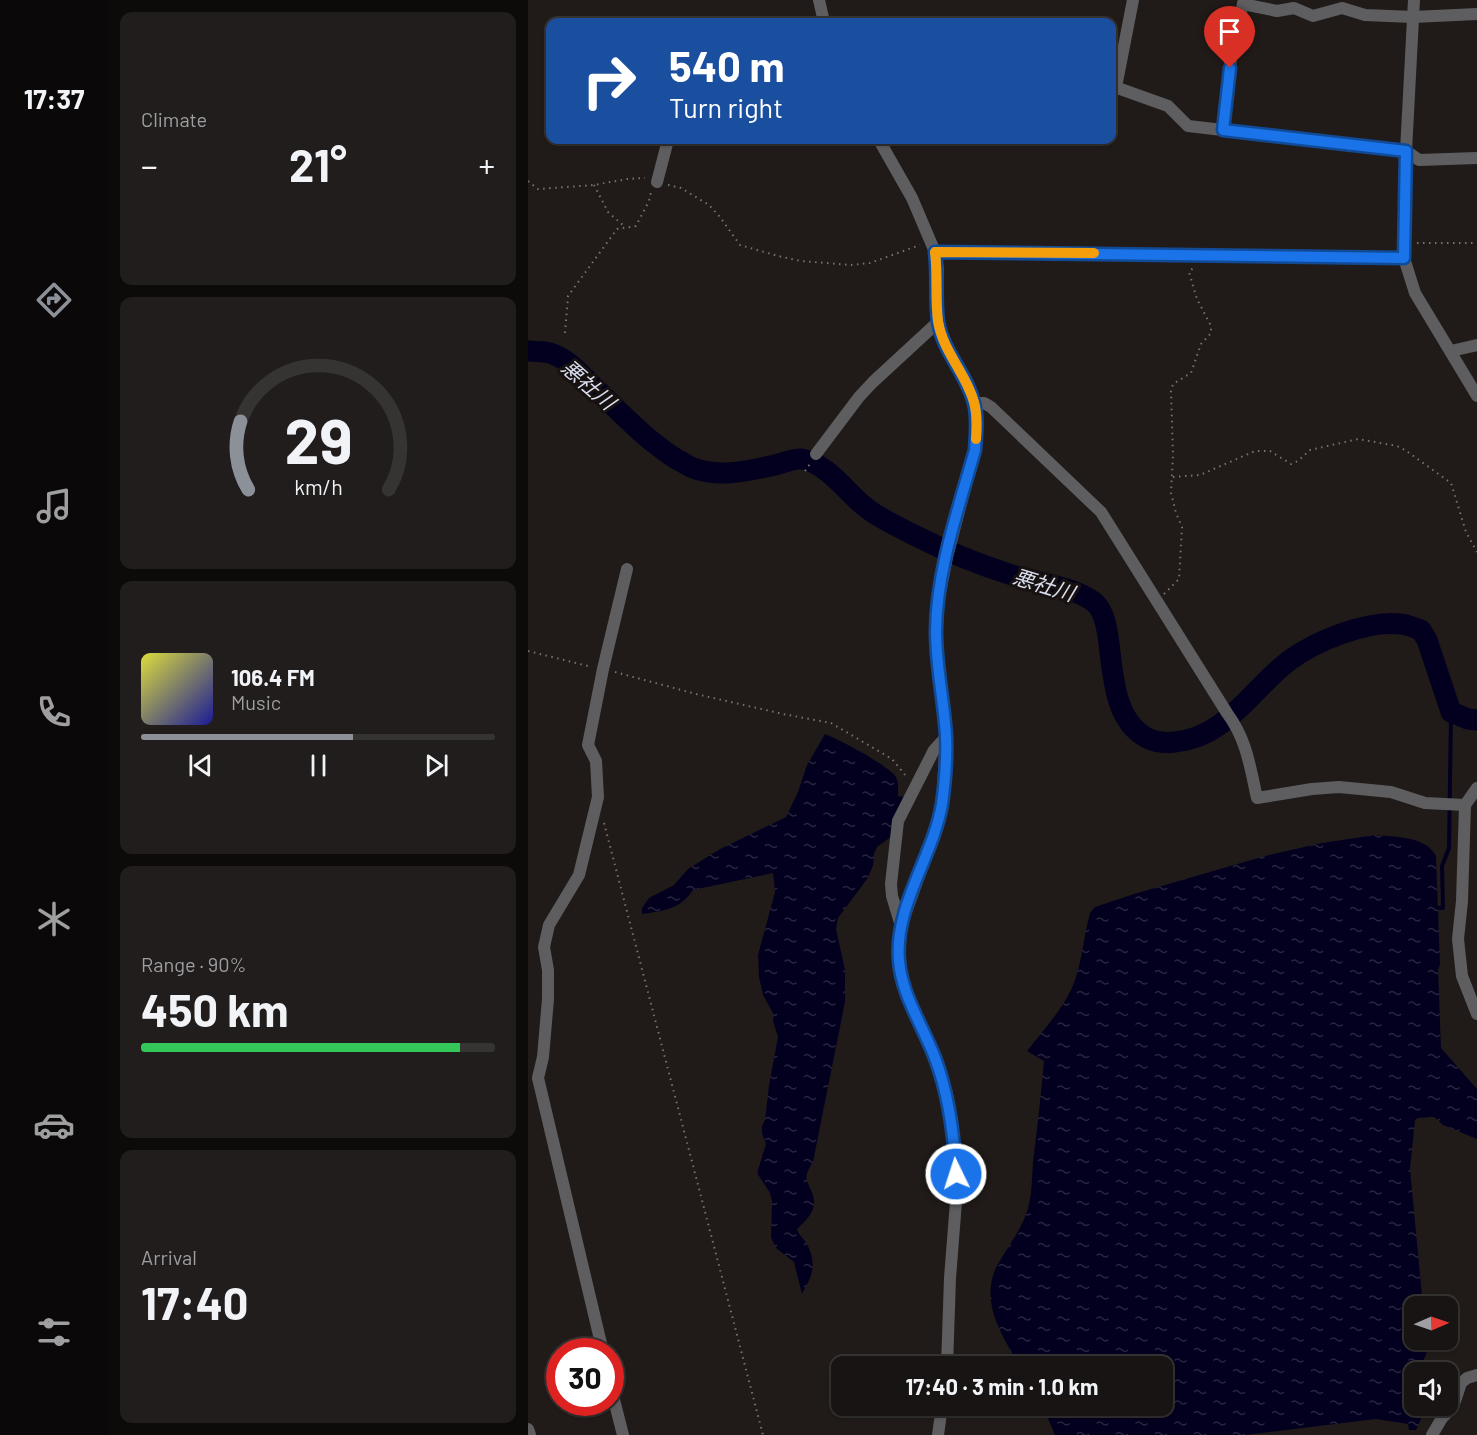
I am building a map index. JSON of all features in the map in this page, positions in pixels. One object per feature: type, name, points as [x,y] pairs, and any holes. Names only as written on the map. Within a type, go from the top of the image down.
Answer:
[{"type":"street","points":[[819,0],[823,18]]},
{"type":"street","points":[[1116,78],[1133,0]]},
{"type":"street","points":[[1414,0],[1406,151],[1404,258],[1415,293],[1477,396]]},
{"type":"street","points":[[1223,130],[1232,48],[1244,2],[1277,11],[1294,8],[1313,16],[1342,8],[1365,15],[1413,17],[1477,14]]},
{"type":"street","points":[[1116,88],[1168,106],[1188,126],[1406,151],[1419,160],[1477,158]]},
{"type":"street","points":[[656,181],[667,144]]},
{"type":"street","points":[[881,144],[912,198],[933,246],[938,269],[938,322],[946,348],[967,383],[975,403],[975,450],[950,544],[937,608],[936,652],[946,737],[942,804],[934,834],[901,926],[898,960],[913,1009],[936,1059],[946,1090],[952,1121],[957,1189],[950,1278],[947,1356]]},
{"type":"street","points":[[933,246],[1404,258]]},
{"type":"street","points":[[816,454],[873,382],[938,322]]},
{"type":"street","points":[[1451,351],[1477,345]]},
{"type":"street","points":[[975,403],[984,403],[992,407],[1101,512],[1237,727],[1245,744],[1257,798],[1339,786],[1391,792],[1425,803],[1455,805],[1477,788]]},
{"type":"street","points":[[600,1338],[538,1078],[543,1057],[548,1008],[548,970],[544,947],[549,925],[579,875],[598,797],[596,760],[588,745],[627,569]]},
{"type":"street","points":[[901,926],[892,896],[891,884],[898,821],[924,774],[934,750],[946,737]]},
{"type":"street","points":[[1455,805],[1462,901],[1458,939],[1462,976],[1477,1014]]},
{"type":"street","points":[[1432,1435],[1442,1418],[1453,1407],[1461,1383],[1477,1375]]},
{"type":"street","points":[[618,1416],[623,1435]]},
{"type":"street","points":[[938,1435],[941,1416]]},
{"type":"street","points":[[528,1429],[530,1435]]},
{"type":"path","points":[[528,181],[538,189],[594,186],[644,178],[681,188],[709,205],[740,245],[801,261],[851,265],[933,246]]},
{"type":"path","points":[[565,333],[568,296],[617,229],[636,226],[656,181]]},
{"type":"path","points":[[594,186],[608,212],[617,222],[626,227]]},
{"type":"path","points":[[1404,242],[1477,243]]},
{"type":"path","points":[[1156,602],[1179,579],[1182,527],[1171,493],[1173,477],[1171,404],[1173,384],[1191,373],[1201,344],[1211,333],[1211,326],[1197,299],[1189,272],[1201,261],[1203,254]]},
{"type":"path","points":[[1173,477],[1200,475],[1255,451],[1270,451],[1291,465],[1310,450],[1348,440],[1368,440],[1396,446],[1451,483],[1466,532],[1477,552]]},
{"type":"path","points":[[528,651],[696,694],[831,723],[892,759],[906,774],[913,791]]},
{"type":"path","points":[[604,820],[763,1435]]},
{"type":"water","points":[[825,734],[884,766],[897,779],[898,796],[905,797],[893,833],[877,847],[873,866],[867,879],[838,918],[836,929],[845,970],[845,1002],[813,1162],[806,1176],[813,1195],[814,1206],[809,1216],[797,1229],[808,1246],[813,1265],[811,1276],[802,1294],[794,1262],[777,1249],[771,1238],[772,1201],[770,1193],[757,1173],[766,1144],[762,1126],[765,1120],[778,1037],[773,1021],[774,1015],[763,995],[758,955],[775,892],[773,873],[693,890],[683,901],[664,910],[642,914],[642,908],[649,898],[674,885],[688,869],[720,849],[786,817],[807,765]]},
{"type":"water","points":[[1375,835],[1400,837],[1418,841],[1431,849],[1436,856],[1441,1048],[1477,1089],[1477,1139],[1443,1125],[1434,1117],[1415,1120],[1410,1169],[1422,1296],[1404,1296],[1404,1350],[1427,1350],[1422,1362],[1404,1362],[1404,1416],[1421,1416],[1421,1419],[1416,1430],[1409,1430],[1408,1424],[1376,1419],[1245,1435],[1055,1435],[1047,1416],[1173,1416],[1173,1356],[1014,1356],[1000,1330],[991,1304],[992,1277],[1015,1237],[1028,1208],[1044,1061],[1027,1051],[1056,1014],[1071,990],[1078,971],[1090,913],[1095,907],[1265,856],[1322,843]]},
{"type":"waterway","name":"悪社川","points":[[528,351],[550,353],[569,363],[644,435],[666,452],[693,468],[724,473],[765,467],[796,459],[811,462],[835,478],[869,510],[924,540],[1015,576],[1076,592],[1094,602],[1102,613],[1107,628],[1115,689],[1121,708],[1131,725],[1147,738],[1161,742],[1175,742],[1209,731],[1224,722],[1276,672],[1301,653],[1342,633],[1387,624],[1405,625],[1421,630],[1427,640],[1451,712],[1477,720]]},
{"type":"waterway","points":[[1439,908],[1443,908],[1442,866],[1449,848],[1451,712]]},
{"type":"slow traffic","points":[[976,439],[975,403],[967,383],[946,348],[938,322],[938,269],[935,252],[1094,253]]},
{"type":"route","points":[[956,1174],[952,1121],[946,1090],[936,1059],[905,990],[898,960],[901,926],[934,834],[942,804],[946,737],[936,652],[937,608],[947,557],[975,450],[976,433],[975,403],[967,383],[946,348],[938,322],[938,269],[935,252],[1404,258],[1406,151],[1223,130],[1230,68]]}]
